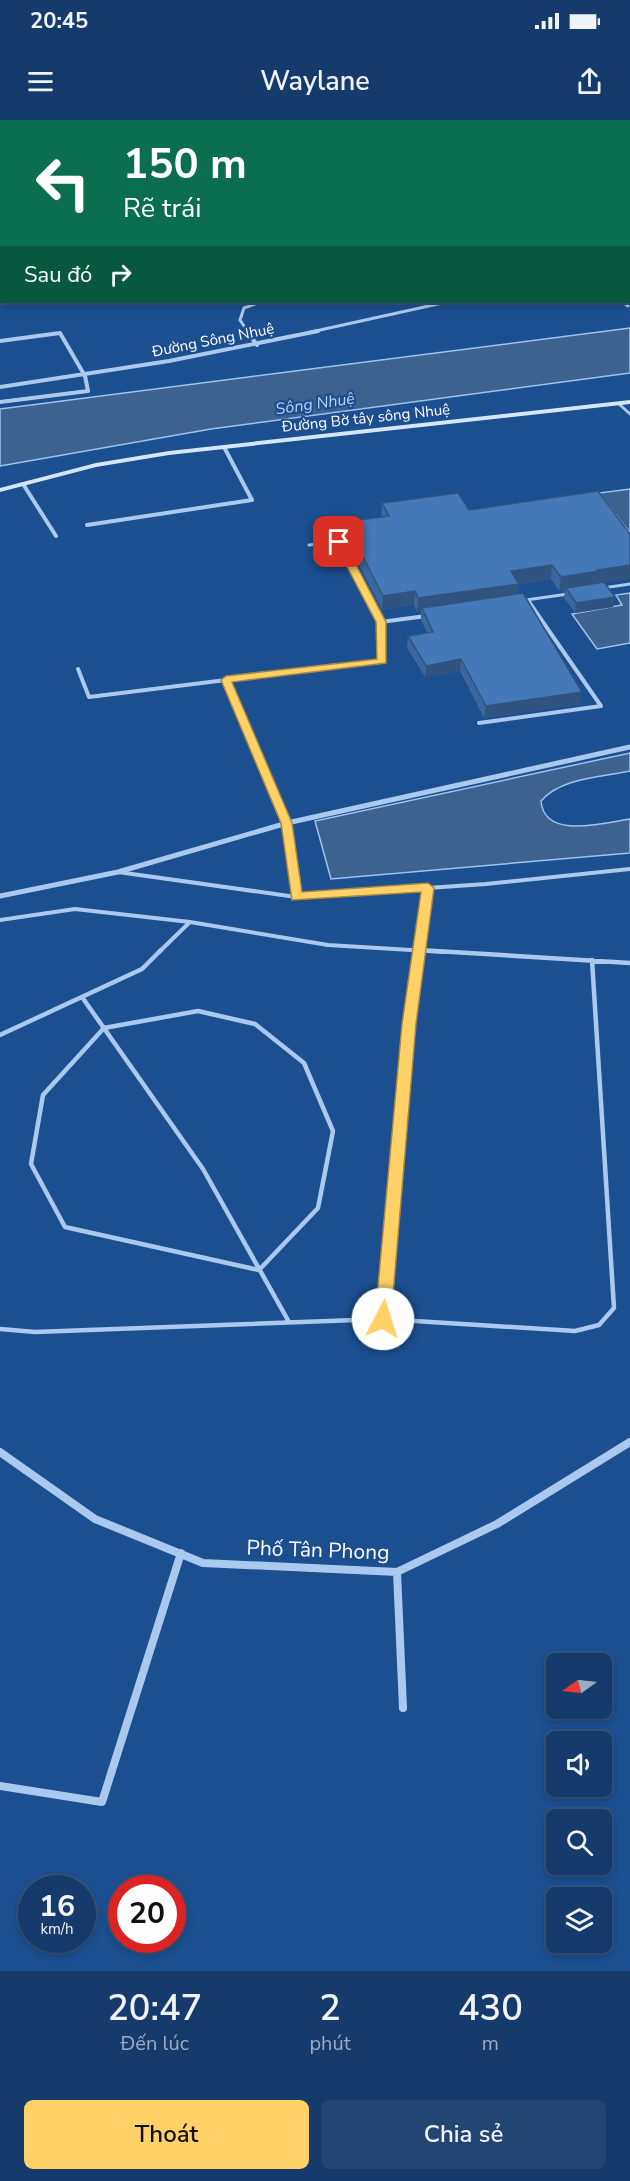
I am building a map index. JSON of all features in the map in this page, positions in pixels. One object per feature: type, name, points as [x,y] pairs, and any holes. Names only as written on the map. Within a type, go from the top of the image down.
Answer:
[{"type":"street","points":[[257,345],[240,320],[244,308],[258,303]]},
{"type":"street","name":"Đường Sông Nhuệ","points":[[0,387],[85,376],[257,345],[443,303]]},
{"type":"street","points":[[624,303],[628,306]]},
{"type":"street","points":[[0,341],[60,333],[85,376],[88,392],[0,402]]},
{"type":"street","name":"Đường Bờ tây sông Nhuệ","points":[[0,490],[96,465],[169,453],[630,402]]},
{"type":"street","points":[[87,525],[252,500],[224,447]]},
{"type":"street","points":[[23,484],[56,536]]},
{"type":"street","points":[[0,896],[118,872],[286,823],[630,747]]},
{"type":"street","name":"Phố Tân Phong","points":[[0,1452],[95,1519],[203,1563],[397,1572],[497,1524],[630,1442]]},
{"type":"street","points":[[0,1786],[102,1802],[181,1553]]},
{"type":"street","points":[[397,1572],[403,1708]]},
{"type":"lane","points":[[619,404],[630,414]]},
{"type":"lane","points":[[78,669],[89,697],[382,661],[381,622],[339,542],[309,545]]},
{"type":"lane","points":[[596,590],[630,584]]},
{"type":"lane","points":[[516,602],[573,593]]},
{"type":"lane","points":[[479,723],[601,706],[526,600]]},
{"type":"lane","points":[[381,622],[427,615]]},
{"type":"lane","points":[[226,680],[286,823],[296,897]]},
{"type":"lane","points":[[118,872],[296,897],[428,888],[630,868]]},
{"type":"lane","points":[[383,1319],[402,1092],[428,888]]},
{"type":"lane","points":[[0,920],[75,909],[190,922],[328,945],[630,963]]},
{"type":"lane","points":[[0,1035],[142,969],[190,922]]},
{"type":"lane","points":[[0,1329],[35,1332],[383,1319],[575,1330],[599,1324],[615,1308],[592,960]]},
{"type":"lane","points":[[82,997],[203,1169],[288,1322]]},
{"type":"lane","points":[[198,1011],[255,1024],[304,1063],[333,1131],[318,1208],[259,1270],[65,1227],[31,1164],[43,1095],[104,1028],[198,1011]]},
{"type":"water","name":"Sông Nhuệ","points":[[630,328],[630,373],[211,429],[0,466],[0,409]]},
{"type":"water","points":[[630,489],[630,533],[599,493]]},
{"type":"water","points":[[630,593],[630,643],[597,649],[572,614],[622,605],[616,595]]},
{"type":"water","points":[[630,753],[630,771],[570,783],[549,793],[541,801],[545,813],[553,821],[564,825],[591,825],[630,819],[630,853],[331,879],[315,821]]},
{"type":"building","points":[[598,491],[630,534],[630,565],[561,577],[552,565],[511,571],[519,584],[418,598],[415,591],[383,596],[345,522],[389,516],[382,503],[458,493],[469,510]]},
{"type":"building","points":[[604,582],[615,597],[576,603],[566,588]]},
{"type":"building","points":[[523,593],[582,692],[486,706],[461,659],[426,666],[408,636],[433,632],[422,608]]},
{"type":"route","points":[[339,542],[381,622],[382,661],[226,680],[286,823],[296,897],[428,888],[409,1024],[383,1319]]}]
